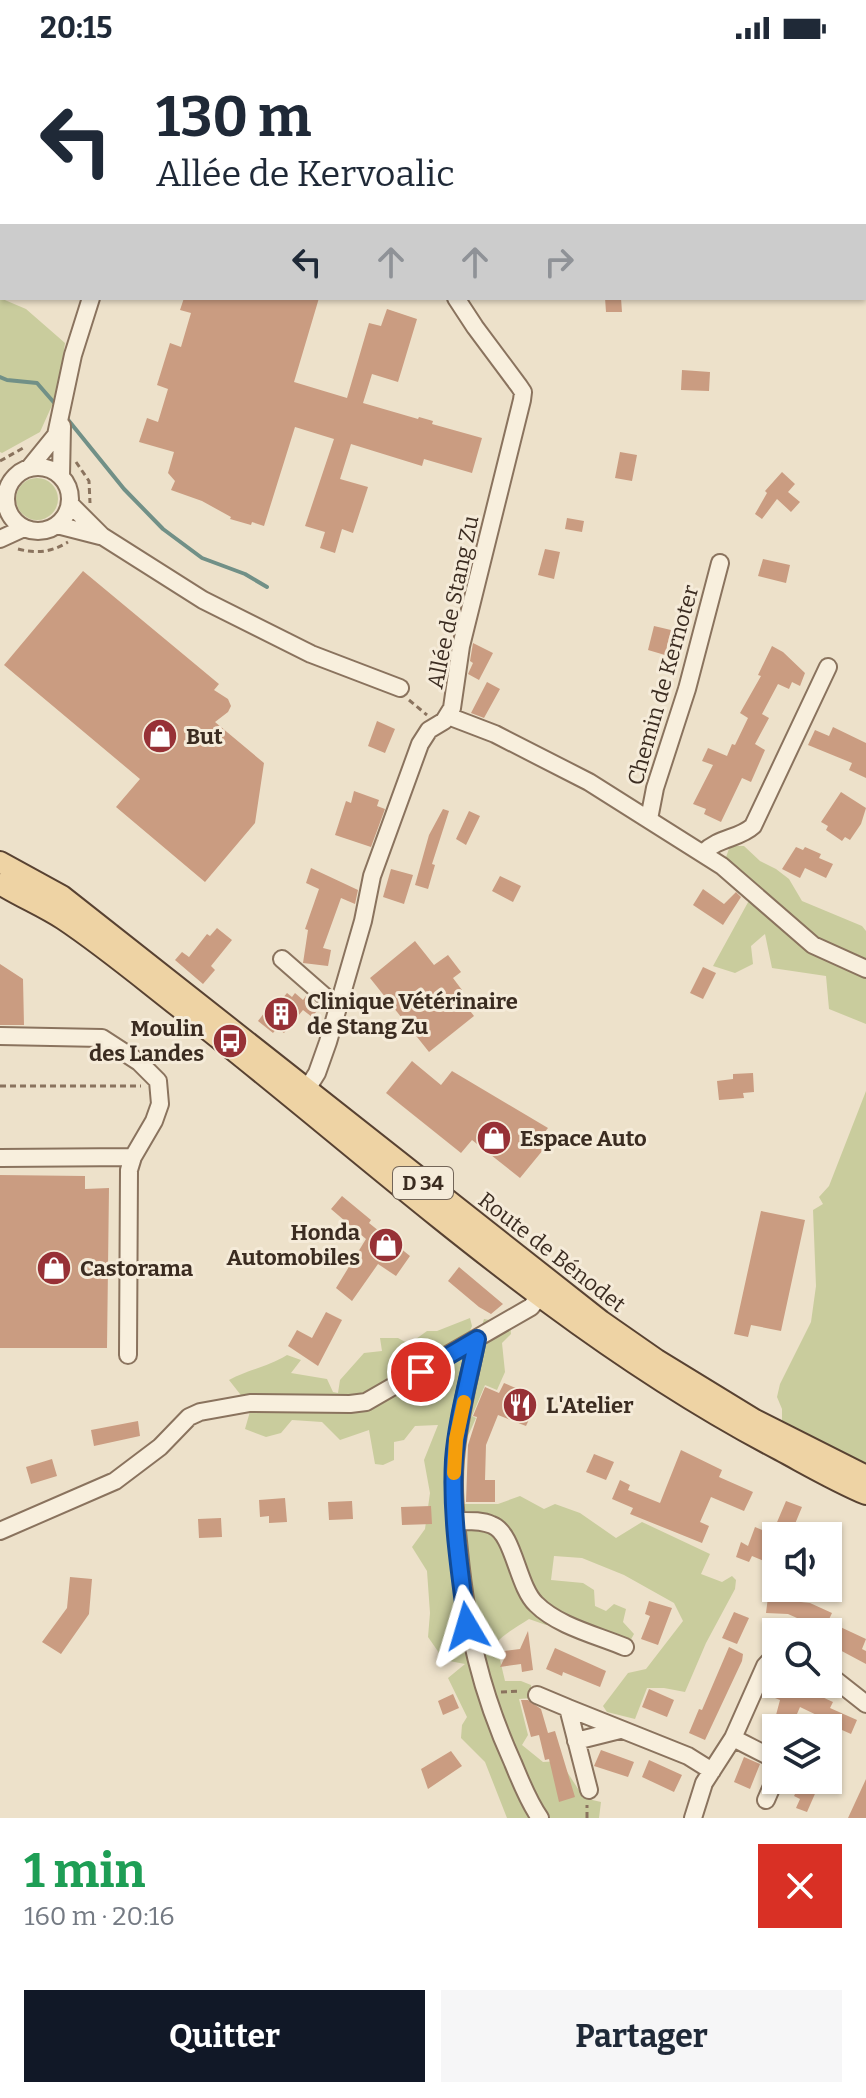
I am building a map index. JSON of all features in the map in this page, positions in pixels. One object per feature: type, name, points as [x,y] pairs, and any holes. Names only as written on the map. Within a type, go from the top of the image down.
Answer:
[{"type":"main road","name":"Route de Bénodet","points":[[0,862],[62,896],[612,1335],[663,1384],[742,1430],[866,1494]]},
{"type":"main road","name":"Route de Bénodet","points":[[0,884],[64,920],[221,1040],[539,1297],[612,1335],[755,1420],[866,1476]]},
{"type":"street","points":[[30,467],[52,442],[62,412],[73,355],[90,300]]},
{"type":"street","name":"Allée de Stang Zu","points":[[307,1089],[321,1065],[363,921],[372,876],[420,744],[432,727],[448,716],[456,689],[461,646],[523,392],[457,300]]},
{"type":"street","points":[[61,476],[62,412]]},
{"type":"street","points":[[0,539],[24,528],[44,531],[57,525],[65,516],[70,504],[68,486],[52,469],[30,467],[6,476],[2,507],[24,528]]},
{"type":"street","points":[[70,504],[102,536],[203,600],[311,654],[400,688]]},
{"type":"street","points":[[57,525],[102,536]]},
{"type":"street","name":"Chemin de Kernoter","points":[[649,819],[655,788],[687,689],[720,563]]},
{"type":"street","points":[[703,853],[717,840],[745,832],[753,826],[828,667]]},
{"type":"street","name":"Chemin de Kernoter","points":[[448,716],[535,753],[589,782],[703,853],[746,885],[813,945],[866,969]]},
{"type":"street","points":[[282,959],[338,1008]]},
{"type":"street","points":[[0,1036],[102,1038],[139,1062],[158,1081],[159,1112],[133,1157],[129,1170],[128,1355]]},
{"type":"street","points":[[221,1040],[242,1048],[297,1091],[307,1089],[306,1102],[315,1116]]},
{"type":"street","points":[[0,1158],[133,1157]]},
{"type":"street","points":[[0,1531],[115,1481],[160,1447],[189,1417],[200,1412],[250,1403],[366,1402],[531,1307],[539,1297],[553,1295],[612,1335]]},
{"type":"street","points":[[477,1339],[456,1439],[454,1478],[467,1626],[485,1694],[506,1748],[540,1818]]},
{"type":"street","points":[[456,1521],[477,1521],[498,1528],[507,1540],[528,1596],[539,1608],[625,1647]]},
{"type":"street","points":[[693,1818],[700,1791],[733,1738],[762,1673]]},
{"type":"street","points":[[842,1685],[866,1704]]},
{"type":"street","points":[[537,1695],[688,1756],[712,1771]]},
{"type":"street","points":[[568,1708],[589,1790]]},
{"type":"street","points":[[576,1741],[620,1730]]},
{"type":"street","points":[[733,1738],[762,1753]]},
{"type":"street","points":[[766,1800],[769,1794]]},
{"type":"path","points":[[400,688],[401,695],[427,714],[432,727]]},
{"type":"path","points":[[0,1086],[160,1086]]},
{"type":"path","points":[[485,1694],[511,1691],[537,1695]]},
{"type":"green space","points":[[0,300],[5,300],[26,309],[65,343],[58,392],[40,432],[0,452]]},
{"type":"green space","points":[[37,478],[52,484],[58,499],[52,514],[37,520],[22,514],[16,499],[22,484]]},
{"type":"green space","points":[[730,846],[744,846],[760,861],[776,869],[789,879],[802,901],[862,926],[866,931],[866,1024],[829,1009],[826,976],[772,968],[765,934],[751,946],[753,964],[735,973],[713,966],[752,895],[725,860]]},
{"type":"green space","points":[[866,1091],[866,1467],[782,1426],[782,1409],[777,1397],[780,1384],[811,1322],[816,1286],[813,1210],[823,1204],[819,1197],[829,1186]]},
{"type":"green space","points":[[470,1318],[472,1326],[464,1345],[480,1332],[484,1319],[510,1324],[511,1334],[502,1343],[505,1372],[497,1390],[485,1385],[472,1416],[476,1418],[463,1447],[464,1504],[498,1504],[520,1496],[544,1509],[555,1504],[580,1513],[616,1538],[642,1522],[710,1554],[701,1574],[722,1582],[732,1576],[736,1580],[735,1589],[706,1643],[685,1692],[647,1688],[635,1719],[607,1712],[603,1706],[628,1673],[646,1669],[683,1621],[674,1603],[624,1575],[582,1558],[554,1556],[551,1580],[583,1583],[594,1590],[595,1606],[606,1611],[614,1604],[626,1609],[623,1622],[634,1634],[629,1643],[573,1622],[546,1625],[529,1619],[496,1643],[505,1681],[521,1681],[531,1685],[532,1698],[519,1699],[528,1735],[522,1745],[543,1762],[560,1761],[584,1798],[601,1802],[599,1818],[507,1818],[485,1762],[461,1738],[462,1725],[467,1717],[448,1678],[465,1664],[444,1660],[428,1637],[427,1571],[412,1547],[425,1529],[430,1493],[424,1460],[438,1425],[415,1426],[404,1440],[394,1442],[394,1460],[383,1465],[375,1464],[369,1430],[340,1440],[322,1422],[292,1420],[281,1433],[266,1437],[245,1429],[251,1408],[229,1380],[287,1355],[301,1360],[291,1373],[327,1379],[333,1392],[338,1393],[340,1380],[364,1353],[382,1351],[380,1338],[398,1338],[409,1344],[427,1331],[437,1331]]},
{"type":"building","points":[[183,300],[318,300],[294,382],[347,398],[369,323],[381,326],[387,309],[417,319],[398,382],[372,374],[363,403],[433,421],[432,424],[482,438],[472,473],[424,459],[422,466],[351,444],[340,479],[368,487],[353,533],[342,529],[335,553],[320,548],[325,532],[305,526],[334,439],[295,427],[264,526],[230,519],[202,501],[171,490],[175,481],[168,473],[174,452],[139,442],[147,418],[158,422],[168,389],[157,385],[170,343],[181,347],[191,313],[180,310]]},
{"type":"building","points":[[605,300],[621,300],[622,312],[606,312]]},
{"type":"building","points":[[682,370],[710,372],[709,391],[681,390]]},
{"type":"building","points":[[620,452],[637,455],[632,481],[615,478]]},
{"type":"building","points":[[782,472],[795,484],[788,492],[800,502],[791,512],[777,499],[762,519],[755,514],[767,493],[765,491]]},
{"type":"building","points":[[567,518],[584,521],[582,532],[565,529]]},
{"type":"building","points":[[545,549],[560,552],[554,579],[538,575]]},
{"type":"building","points":[[763,559],[790,565],[786,583],[758,576]]},
{"type":"building","name":"But","points":[[83,571],[219,684],[214,690],[228,699],[231,706],[215,722],[264,763],[255,823],[205,882],[116,807],[140,779],[4,665]]},
{"type":"building","points":[[654,626],[671,630],[665,655],[648,650]]},
{"type":"building","points":[[473,643],[493,653],[479,680],[468,674],[473,663],[470,661]]},
{"type":"building","points":[[772,646],[805,673],[800,686],[792,682],[789,689],[778,684],[762,714],[769,718],[755,744],[765,750],[751,782],[742,778],[721,822],[704,814],[706,809],[693,804],[713,765],[702,761],[708,748],[727,756],[732,744],[735,745],[748,718],[740,713],[761,676],[758,675]]},
{"type":"building","points":[[487,682],[500,689],[484,718],[471,713]]},
{"type":"building","points":[[377,721],[395,729],[385,753],[368,746]]},
{"type":"building","points":[[833,727],[866,743],[866,778],[849,770],[852,763],[808,745],[815,730],[829,736]]},
{"type":"building","points":[[354,791],[379,800],[377,806],[385,809],[371,847],[335,835],[346,801],[351,803]]},
{"type":"building","points":[[841,792],[866,808],[861,824],[850,840],[845,837],[842,841],[826,830],[828,826],[821,822]]},
{"type":"building","points":[[443,809],[449,811],[432,864],[435,865],[428,889],[415,885],[429,835]]},
{"type":"building","points":[[469,811],[480,816],[466,845],[456,839]]},
{"type":"building","points":[[796,847],[803,850],[805,847],[821,854],[819,858],[833,864],[826,878],[805,868],[800,878],[782,869]]},
{"type":"building","points":[[311,868],[358,890],[355,904],[341,898],[323,948],[331,950],[328,966],[303,963],[308,930],[305,929],[319,889],[306,883]]},
{"type":"building","points":[[391,869],[413,875],[404,904],[383,897]]},
{"type":"building","points":[[500,876],[521,886],[513,902],[492,891]]},
{"type":"building","points":[[703,889],[724,904],[736,892],[741,897],[723,925],[693,905]]},
{"type":"building","points":[[217,928],[232,940],[211,966],[215,970],[203,984],[175,960],[182,952],[189,957],[207,934],[210,936]]},
{"type":"building","points":[[415,941],[434,965],[448,955],[461,972],[453,978],[462,990],[457,994],[474,1016],[429,1052],[370,978]]},
{"type":"building","points":[[0,964],[23,979],[24,1025],[0,1025]]},
{"type":"building","points":[[703,967],[716,973],[703,999],[690,993]]},
{"type":"building","name":"Clinique Vétérinaire de Stang Zu","points":[[287,993],[292,997],[295,993],[303,1000],[306,996],[320,1007],[312,1017],[303,1010],[284,1033],[277,1028],[273,1033],[258,1021],[268,1008],[272,1011]]},
{"type":"building","points":[[412,1061],[441,1085],[452,1071],[548,1128],[535,1144],[543,1150],[520,1178],[472,1140],[461,1153],[386,1093]]},
{"type":"building","points":[[753,1073],[754,1092],[743,1093],[744,1098],[719,1100],[717,1081],[733,1079],[733,1074]]},
{"type":"building","name":"Castorama","points":[[0,1175],[85,1176],[85,1189],[109,1188],[107,1348],[0,1348]]},
{"type":"building","points":[[342,1196],[410,1256],[396,1276],[378,1264],[352,1301],[336,1288],[366,1239],[331,1209]]},
{"type":"building","points":[[761,1211],[805,1220],[781,1331],[751,1325],[748,1337],[734,1334]]},
{"type":"building","points":[[459,1267],[503,1304],[491,1314],[448,1281]]},
{"type":"building","points":[[326,1312],[342,1320],[318,1366],[288,1346],[297,1330],[312,1338]]},
{"type":"building","points":[[504,1383],[525,1392],[523,1395],[537,1402],[526,1426],[498,1415],[486,1445],[485,1480],[495,1480],[495,1502],[466,1502],[468,1445],[477,1417],[473,1416],[485,1387],[499,1393]]},
{"type":"building","points":[[138,1421],[140,1436],[94,1446],[91,1430]]},
{"type":"building","points":[[681,1450],[722,1470],[719,1477],[753,1492],[744,1511],[711,1497],[700,1522],[709,1526],[702,1543],[630,1514],[633,1508],[612,1499],[620,1480],[630,1485],[628,1490],[660,1503]]},
{"type":"building","points":[[594,1454],[614,1462],[606,1480],[586,1472]]},
{"type":"building","points":[[52,1459],[57,1476],[31,1484],[26,1467]]},
{"type":"building","points":[[285,1498],[287,1522],[269,1523],[269,1516],[260,1517],[259,1500]]},
{"type":"building","points":[[352,1501],[353,1519],[329,1520],[328,1502]]},
{"type":"building","points":[[786,1501],[802,1507],[796,1522],[777,1522]]},
{"type":"building","points":[[431,1506],[432,1524],[402,1525],[401,1507]]},
{"type":"building","points":[[221,1518],[222,1537],[199,1538],[198,1519]]},
{"type":"building","points":[[755,1527],[762,1530],[762,1560],[752,1556],[749,1562],[736,1557],[741,1542],[748,1546]]},
{"type":"building","points":[[70,1577],[92,1579],[89,1614],[61,1654],[42,1642],[67,1608]]},
{"type":"building","points":[[649,1601],[672,1608],[658,1645],[641,1639],[650,1616],[645,1614]]},
{"type":"building","points":[[767,1602],[801,1602],[832,1613],[830,1618],[797,1618],[788,1614],[766,1613]]},
{"type":"building","points":[[734,1612],[749,1618],[737,1644],[722,1638]]},
{"type":"building","points":[[842,1628],[866,1639],[862,1649],[866,1651],[866,1664],[842,1651]]},
{"type":"building","points":[[528,1631],[533,1670],[522,1672],[521,1664],[500,1667],[505,1657],[504,1651],[520,1649]]},
{"type":"building","points":[[729,1647],[743,1654],[742,1661],[705,1740],[689,1733]]},
{"type":"building","points":[[555,1648],[606,1671],[600,1687],[563,1672],[562,1676],[546,1669]]},
{"type":"building","points":[[649,1689],[674,1700],[667,1717],[642,1707]]},
{"type":"building","points":[[453,1694],[459,1708],[443,1715],[438,1701]]},
{"type":"building","points":[[775,1698],[824,1698],[833,1702],[830,1708],[857,1720],[851,1734],[842,1730],[842,1714],[815,1714],[800,1707],[797,1714],[776,1714],[780,1700]]},
{"type":"building","points":[[521,1700],[528,1700],[541,1709],[548,1733],[555,1731],[575,1797],[559,1802],[549,1759],[545,1760],[539,1735],[531,1737]]},
{"type":"building","points":[[601,1750],[634,1762],[628,1777],[594,1766]]},
{"type":"building","points":[[451,1751],[462,1766],[428,1789],[421,1769]]},
{"type":"building","points":[[744,1757],[760,1764],[750,1789],[734,1782]]},
{"type":"building","points":[[649,1760],[682,1775],[674,1792],[642,1777]]},
{"type":"building","points":[[866,1779],[866,1818],[848,1818]]},
{"type":"building","points":[[815,1794],[807,1812],[796,1808],[800,1799],[794,1796]]},
{"type":"waterway","points":[[0,377],[37,383],[57,406]]},
{"type":"waterway","points":[[65,416],[124,489],[163,529],[202,558],[245,574],[267,587]]},
{"type":"slow traffic","points":[[454,1473],[456,1439],[464,1402]]},
{"type":"place","name":"But","points":[[160,736]]},
{"type":"place","name":"Clinique Vétérinaire de Stang Zu","points":[[281,1014]]},
{"type":"place","name":"Moulin des Landes","points":[[230,1041]]},
{"type":"place","name":"Espace Auto","points":[[494,1138]]},
{"type":"place","name":"Honda Automobiles","points":[[386,1245]]},
{"type":"place","name":"Castorama","points":[[54,1268]]},
{"type":"place","name":"L'Atelier","points":[[520,1405]]},
{"type":"route","points":[[421,1372],[477,1339],[456,1439],[454,1463],[456,1521],[467,1626]]}]
